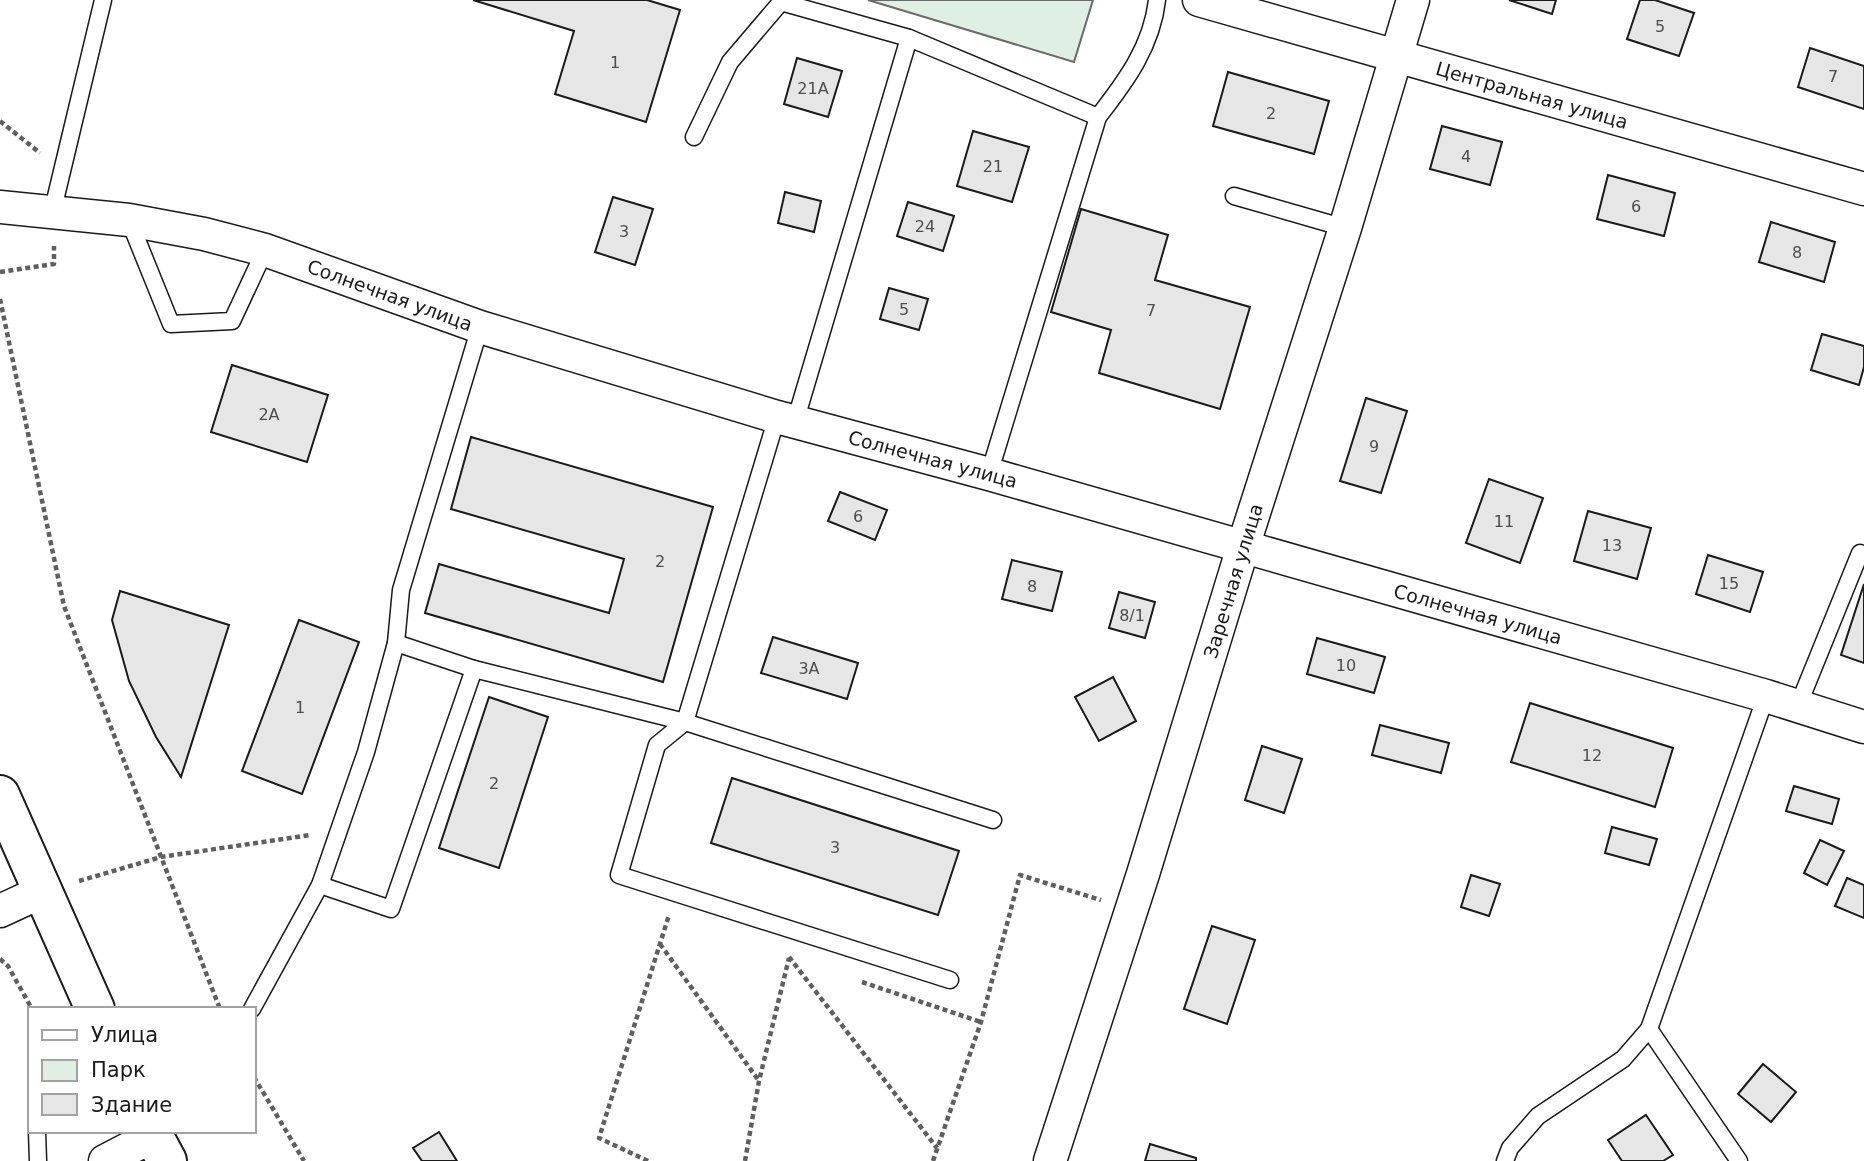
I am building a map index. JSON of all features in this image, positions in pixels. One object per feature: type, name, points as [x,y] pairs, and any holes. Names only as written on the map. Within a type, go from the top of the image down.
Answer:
[{"type":"main road","points":[[0,795],[94,1007]]},
{"type":"street","name":"Центральная улица","points":[[1199,0],[1864,189]]},
{"type":"street","name":"Заречная улица","points":[[1049,1161],[1143,874],[1243,547],[1345,228],[1413,0]]},
{"type":"street","name":"Солнечная улица","points":[[0,207],[129,220],[204,234],[265,250],[480,327],[786,420],[989,474],[1766,696],[1864,727]]},
{"type":"street","points":[[0,911],[41,892]]},
{"type":"street","points":[[105,1161],[157,1143]]},
{"type":"lane","points":[[52,213],[64,172],[103,0]]},
{"type":"lane","points":[[989,474],[1098,117],[1128,78],[1155,23],[1157,0]]},
{"type":"lane","points":[[694,136],[730,62],[781,2],[909,38],[1098,117]]},
{"type":"lane","points":[[909,38],[685,722],[657,745],[619,875],[950,980]]},
{"type":"lane","points":[[1234,196],[1345,228]]},
{"type":"lane","points":[[129,220],[171,324],[232,321],[265,250]]},
{"type":"lane","points":[[253,1007],[320,885],[366,752],[396,643],[401,590],[480,327]]},
{"type":"lane","points":[[1798,706],[1860,554],[1864,555]]},
{"type":"lane","points":[[396,643],[474,669],[685,722],[993,820]]},
{"type":"lane","points":[[320,885],[391,909],[474,669]]},
{"type":"lane","points":[[1505,1161],[1510,1148],[1538,1116],[1623,1059],[1649,1029],[1766,696]]},
{"type":"lane","points":[[1649,1029],[1739,1161]]},
{"type":"lane","points":[[37,1133],[38,1161]]},
{"type":"path","points":[[0,121],[64,172]]},
{"type":"path","points":[[0,272],[54,264],[52,213]]},
{"type":"path","points":[[0,299],[64,606],[219,1007]]},
{"type":"path","points":[[41,892],[161,856],[339,831]]},
{"type":"path","points":[[933,1161],[981,1023],[1020,875],[1106,902]]},
{"type":"path","points":[[648,1161],[599,1138],[669,915],[681,919]]},
{"type":"path","points":[[660,944],[759,1081]]},
{"type":"path","points":[[777,953],[802,961]]},
{"type":"path","points":[[789,957],[937,1149]]},
{"type":"path","points":[[745,1161],[759,1081],[789,957]]},
{"type":"path","points":[[0,960],[8,966],[31,1007]]},
{"type":"path","points":[[853,979],[981,1023]]},
{"type":"path","points":[[256,1080],[304,1161]]},
{"type":"green space","points":[[868,0],[1093,0],[1074,62]]},
{"type":"building","points":[[473,0],[647,0],[680,10],[646,122],[555,94],[574,31]]},
{"type":"building","points":[[1509,0],[1556,0],[1552,14]]},
{"type":"building","points":[[1640,0],[1655,0],[1694,13],[1679,56],[1627,39]]},
{"type":"building","points":[[1810,48],[1864,66],[1864,109],[1798,87]]},
{"type":"building","points":[[797,58],[842,71],[828,117],[784,104]]},
{"type":"building","points":[[1228,72],[1329,101],[1314,154],[1213,126]]},
{"type":"building","points":[[1442,126],[1502,142],[1490,185],[1430,169]]},
{"type":"building","points":[[973,131],[1029,147],[1012,202],[957,186]]},
{"type":"building","points":[[1608,175],[1675,193],[1664,236],[1597,219]]},
{"type":"building","points":[[785,192],[821,201],[814,232],[778,223]]},
{"type":"building","points":[[613,197],[653,209],[635,265],[595,252]]},
{"type":"building","points":[[908,202],[954,216],[943,251],[897,236]]},
{"type":"building","points":[[1081,209],[1168,235],[1155,280],[1250,307],[1220,409],[1099,373],[1111,330],[1051,312]]},
{"type":"building","points":[[1771,222],[1835,242],[1824,282],[1759,262]]},
{"type":"building","points":[[889,288],[928,299],[919,330],[880,319]]},
{"type":"building","points":[[1822,334],[1864,346],[1864,367],[1859,385],[1811,370]]},
{"type":"building","points":[[232,365],[328,395],[307,462],[211,432]]},
{"type":"building","points":[[1366,398],[1407,411],[1381,493],[1340,481]]},
{"type":"building","points":[[471,437],[713,507],[663,682],[425,613],[439,564],[609,613],[624,559],[451,509]]},
{"type":"building","points":[[1489,479],[1543,498],[1520,563],[1466,543]]},
{"type":"building","points":[[840,492],[887,510],[875,540],[828,521]]},
{"type":"building","points":[[1588,511],[1651,528],[1637,579],[1574,561]]},
{"type":"building","points":[[1708,555],[1763,572],[1750,612],[1696,594]]},
{"type":"building","points":[[1012,560],[1062,572],[1052,611],[1002,599]]},
{"type":"building","points":[[1864,584],[1864,663],[1841,655]]},
{"type":"building","points":[[120,591],[229,625],[181,777],[156,737],[129,681],[112,620]]},
{"type":"building","points":[[1119,592],[1155,602],[1145,638],[1109,628]]},
{"type":"building","points":[[299,620],[359,642],[302,794],[242,771]]},
{"type":"building","points":[[773,637],[858,663],[847,699],[761,673]]},
{"type":"building","points":[[1317,638],[1385,657],[1374,693],[1307,674]]},
{"type":"building","points":[[1113,677],[1136,721],[1099,741],[1075,697]]},
{"type":"building","points":[[489,697],[548,717],[499,868],[439,848]]},
{"type":"building","points":[[1530,703],[1673,748],[1655,807],[1511,762]]},
{"type":"building","points":[[1380,725],[1449,743],[1441,773],[1372,755]]},
{"type":"building","points":[[1262,746],[1302,759],[1284,813],[1245,800]]},
{"type":"building","points":[[732,778],[959,851],[938,915],[711,843]]},
{"type":"building","points":[[1794,786],[1839,799],[1832,824],[1786,811]]},
{"type":"building","points":[[1612,827],[1657,839],[1649,865],[1605,853]]},
{"type":"building","points":[[1820,840],[1844,851],[1827,885],[1804,873]]},
{"type":"building","points":[[1471,875],[1500,884],[1489,916],[1461,907]]},
{"type":"building","points":[[1847,878],[1864,885],[1864,918],[1835,906]]},
{"type":"building","points":[[1212,926],[1255,940],[1227,1024],[1184,1009]]},
{"type":"building","points":[[1763,1064],[1796,1092],[1771,1122],[1738,1094]]},
{"type":"building","points":[[1646,1115],[1673,1155],[1663,1161],[1622,1161],[1608,1140]]},
{"type":"building","points":[[439,1132],[457,1161],[422,1161],[413,1148]]},
{"type":"building","points":[[1150,1144],[1196,1158],[1196,1161],[1145,1161]]}]
